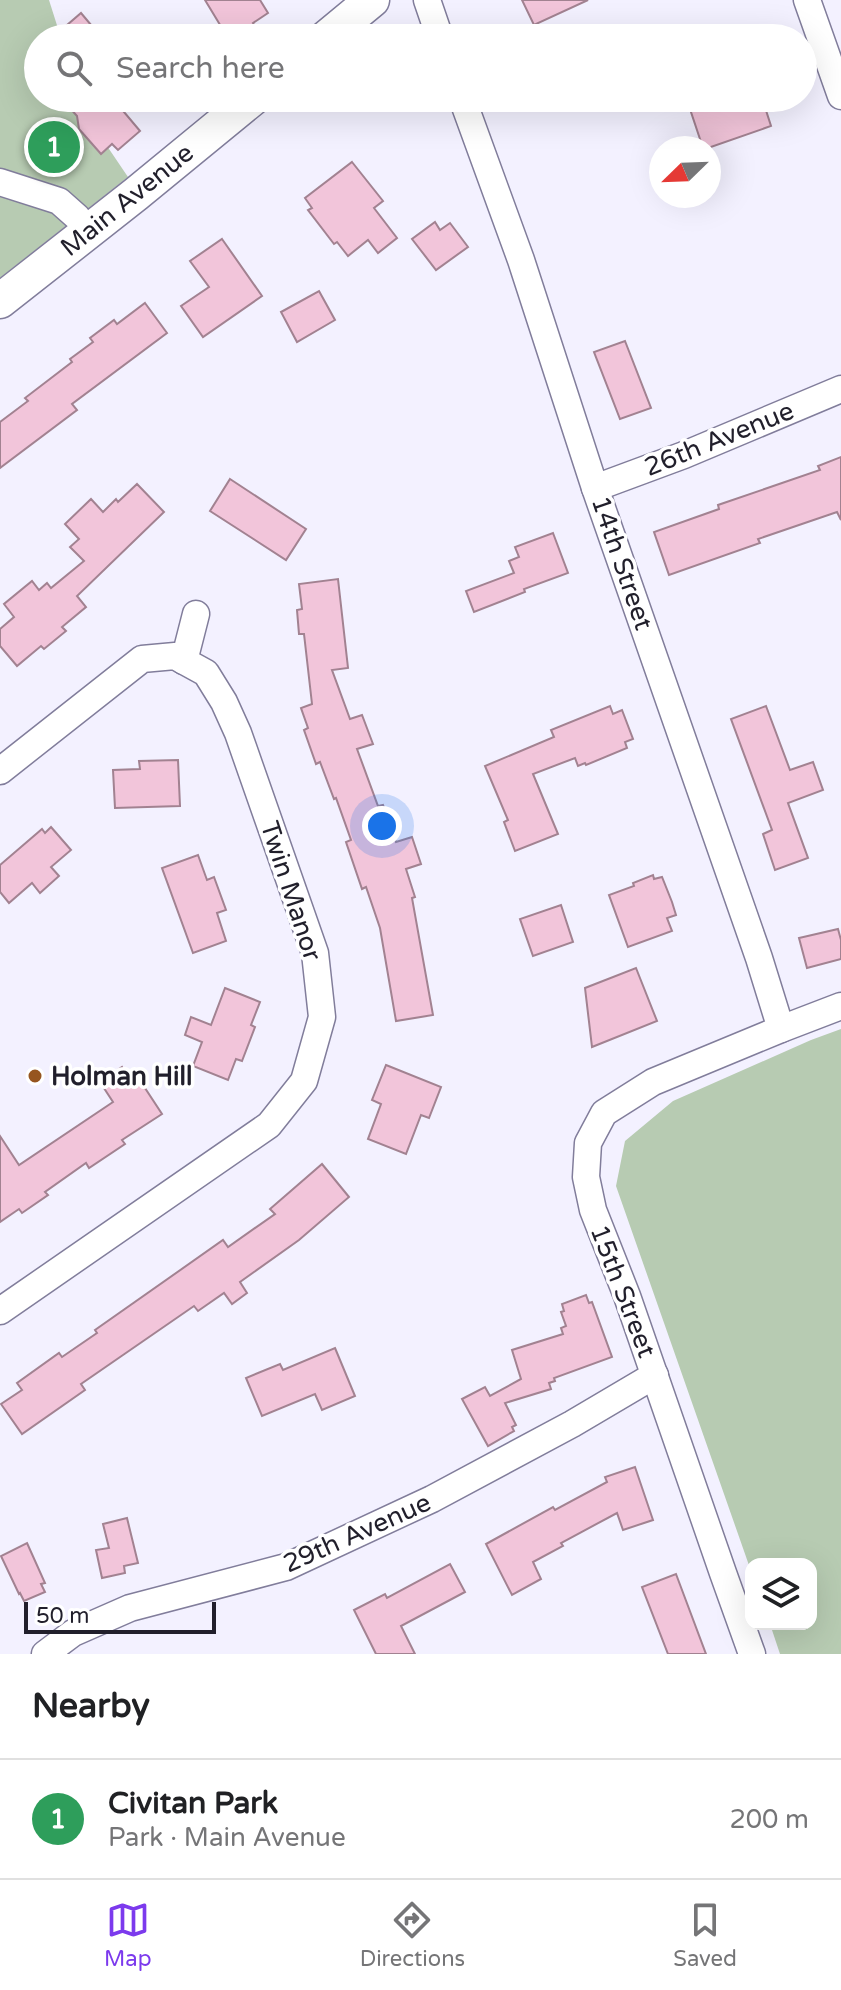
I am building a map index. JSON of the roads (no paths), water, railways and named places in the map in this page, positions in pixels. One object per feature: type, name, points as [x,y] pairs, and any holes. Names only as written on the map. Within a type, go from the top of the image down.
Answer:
[{"type":"main road","points":[[343,24],[372,0]]},
{"type":"main road","name":"Main Avenue","points":[[0,301],[236,112]]},
{"type":"street","points":[[427,0],[435,24]]},
{"type":"street","points":[[807,0],[816,24]]},
{"type":"street","points":[[817,28],[841,96]]},
{"type":"street","name":"14th Street","points":[[467,112],[521,260],[595,488],[781,1029]]},
{"type":"street","points":[[0,182],[59,201],[88,231]]},
{"type":"street","name":"26th Avenue","points":[[595,488],[684,455],[841,389]]},
{"type":"street","points":[[0,771],[142,659],[175,656],[184,661],[196,614]]},
{"type":"street","name":"Twin Manor","points":[[0,1311],[269,1125],[304,1081],[322,1017],[315,953],[238,733],[206,673],[184,661]]},
{"type":"street","name":"15th Street","points":[[752,1654],[627,1296],[593,1210],[586,1177],[588,1143],[604,1113],[653,1082],[841,1006]]},
{"type":"street","name":"29th Avenue","points":[[45,1654],[73,1633],[130,1608],[286,1567],[432,1499],[572,1424],[655,1375]]},
{"type":"place","name":"Civitan Park","points":[[54,147]]},
{"type":"place","name":"Holman Hill","points":[[35,1076]]}]
